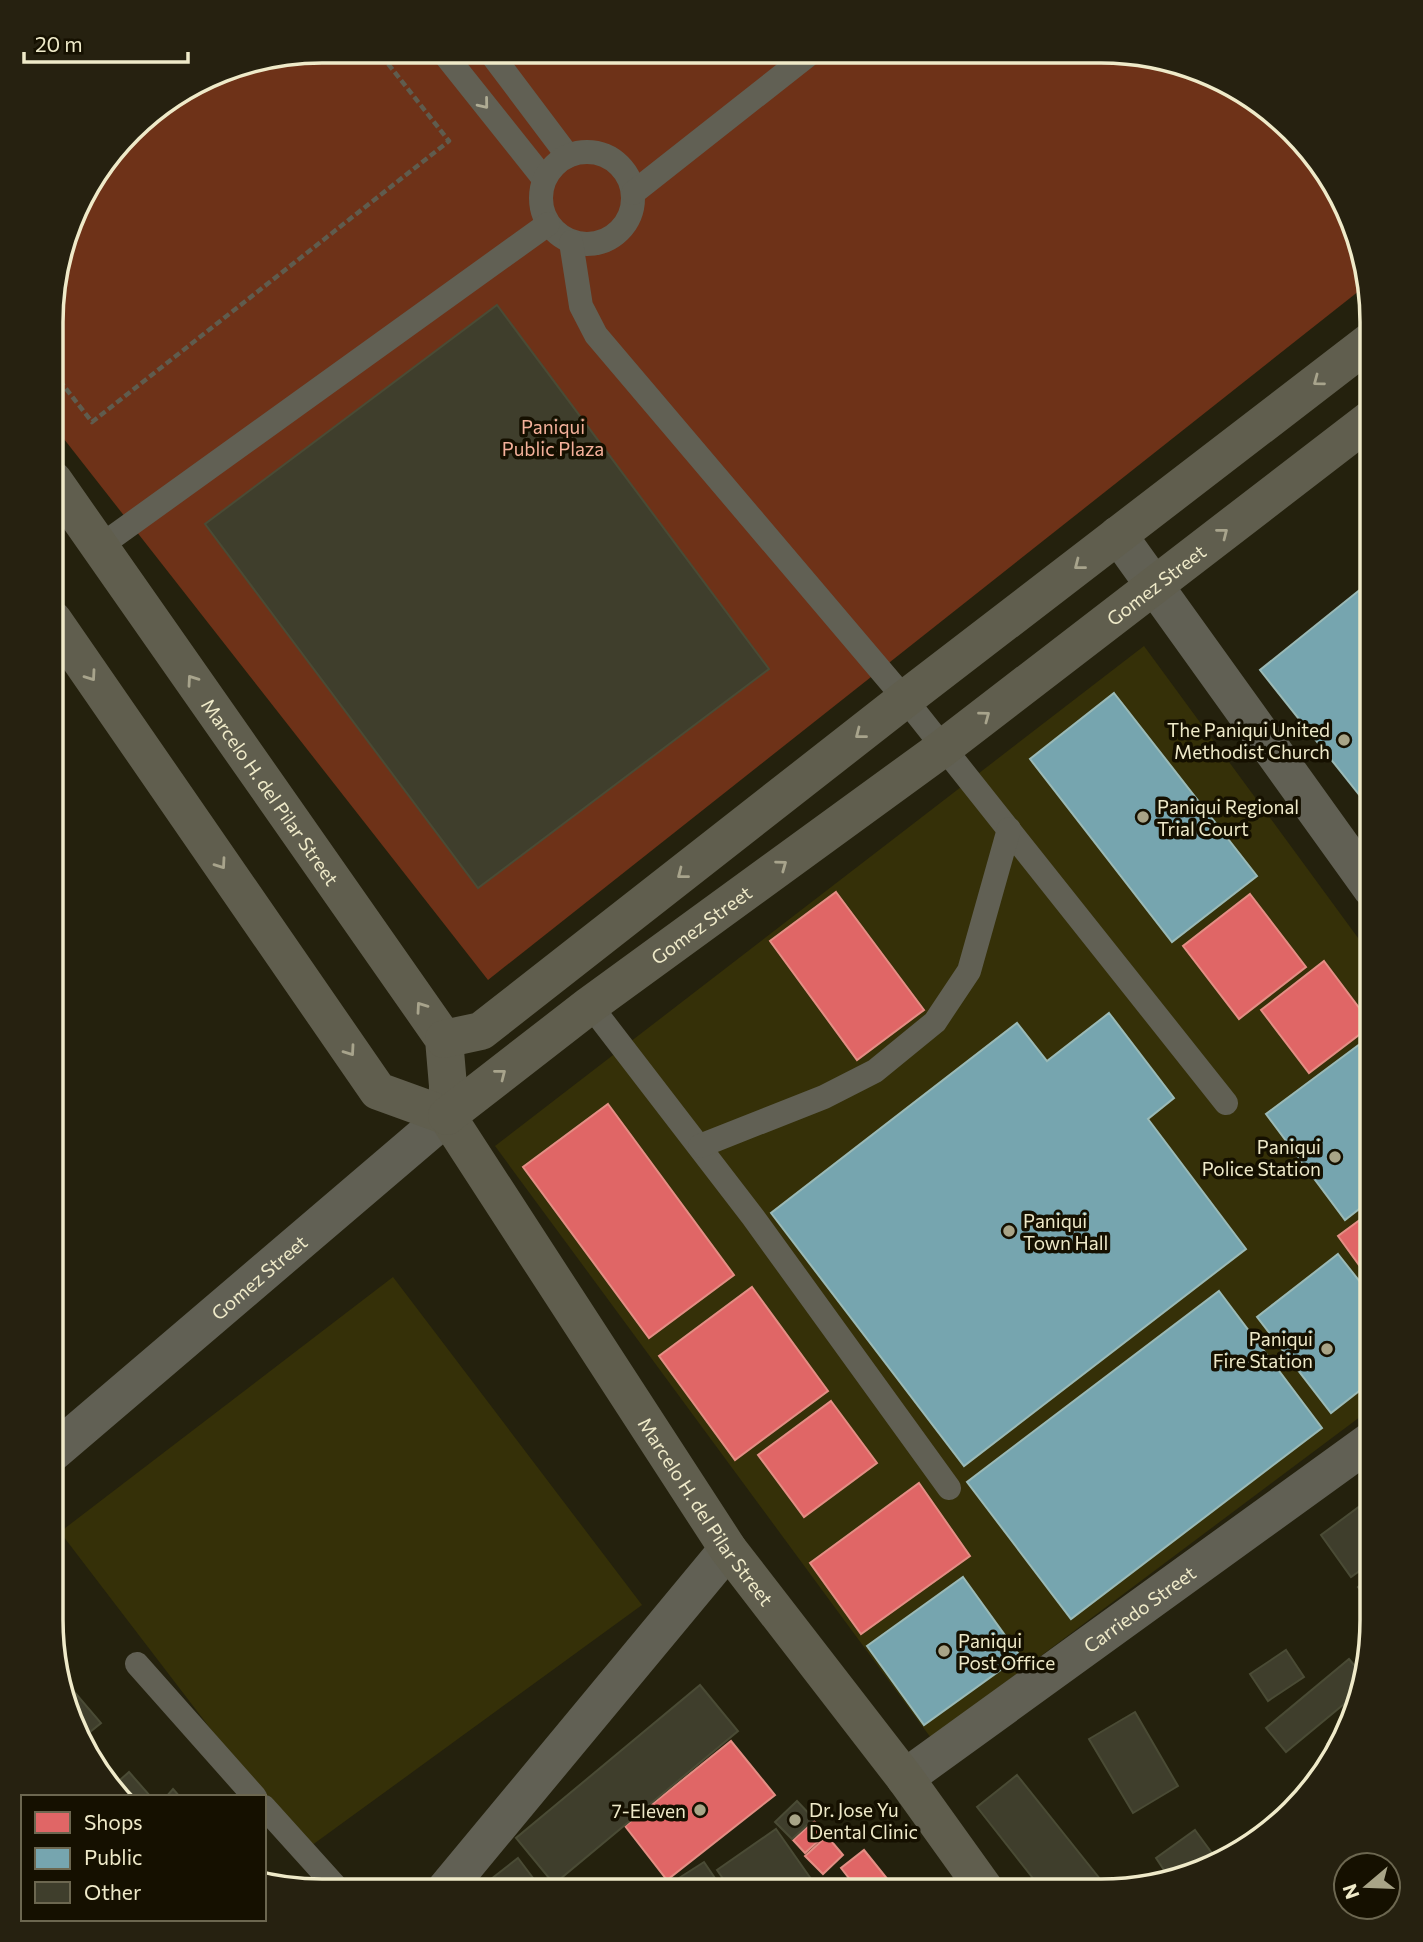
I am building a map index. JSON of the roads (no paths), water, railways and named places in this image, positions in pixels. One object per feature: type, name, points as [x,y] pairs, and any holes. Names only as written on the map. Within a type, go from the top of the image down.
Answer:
[{"type":"main road","points":[[63,636],[378,1091],[447,1116],[448,1086],[444,1039],[481,1031],[905,699],[1360,349]]},
{"type":"main road","name":"Gomez Street","points":[[447,1116],[590,1005],[943,748],[1360,427]]},
{"type":"main road","name":"Marcelo H. del Pilar Street","points":[[63,495],[444,1039]]},
{"type":"main road","name":"Marcelo H. del Pilar Street","points":[[447,1116],[728,1549],[905,1778],[977,1879]]},
{"type":"street","points":[[1118,534],[1360,872]]},
{"type":"street","name":"Gomez Street","points":[[63,1444],[447,1116]]},
{"type":"street","name":"Carriedo Street","points":[[905,1778],[1360,1449]]},
{"type":"street","points":[[454,1879],[728,1549]]},
{"type":"lane","points":[[452,63],[544,179]]},
{"type":"lane","points":[[498,63],[568,156]]},
{"type":"lane","points":[[632,193],[798,63]]},
{"type":"lane","points":[[581,152],[596,153],[620,166],[629,179],[632,210],[615,235],[601,243],[571,242],[548,224],[541,209],[540,194],[544,179],[558,161],[568,156],[581,152]]},
{"type":"lane","points":[[99,547],[548,224]]},
{"type":"lane","points":[[571,242],[581,306],[596,335],[905,699],[1226,1103]]},
{"type":"lane","points":[[700,1146],[824,1097],[875,1072],[935,1022],[970,971],[1009,829]]},
{"type":"lane","points":[[590,1005],[700,1146],[949,1488]]},
{"type":"lane","points":[[137,1664],[253,1795]]},
{"type":"lane","points":[[266,1809],[329,1879]]},
{"type":"place","name":"The Paniqui United Methodist Church","points":[[1344,740]]},
{"type":"place","name":"Paniqui Regional Trial Court","points":[[1143,817]]},
{"type":"place","name":"Paniqui Police Station","points":[[1335,1157]]},
{"type":"place","name":"Paniqui Town Hall","points":[[1009,1231]]},
{"type":"place","name":"Paniqui Fire Station","points":[[1327,1349]]},
{"type":"place","name":"Paniqui Post Office","points":[[944,1651]]},
{"type":"place","name":"7-Eleven","points":[[700,1810]]},
{"type":"place","name":"Dr. Jose Yu Dental Clinic","points":[[795,1820]]},
{"type":"park label","name":"Paniqui Public Plaza","points":[[553,437]]}]
